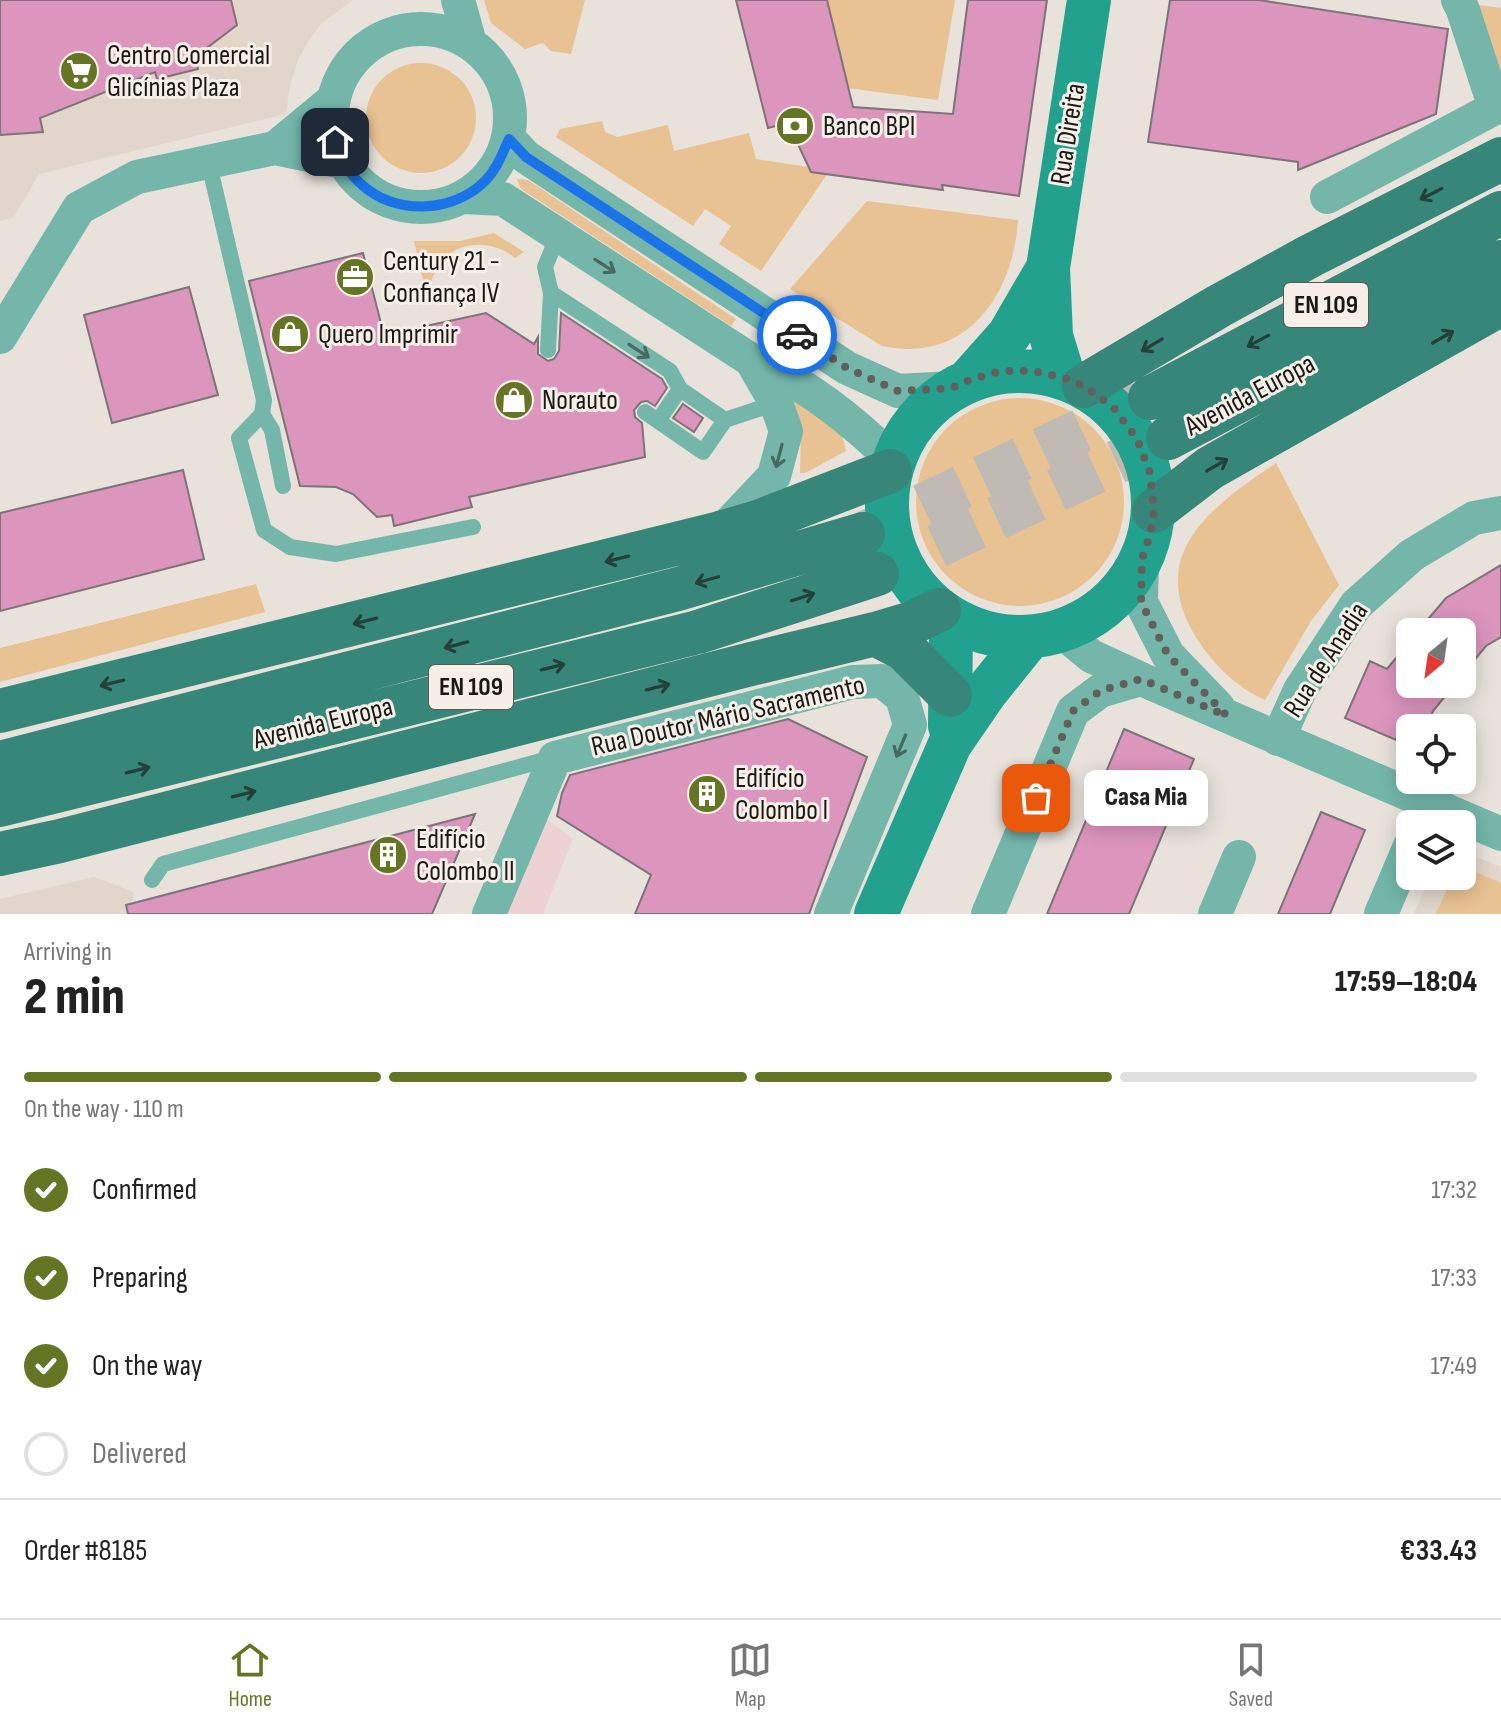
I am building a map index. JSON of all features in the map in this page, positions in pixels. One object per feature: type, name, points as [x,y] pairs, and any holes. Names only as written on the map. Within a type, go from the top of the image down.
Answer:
[{"type":"main road","name":"Rua Direita","points":[[1048,268],[1089,0]]},
{"type":"main road","points":[[1074,382],[1501,159]]},
{"type":"main road","name":"Avenida Europa","points":[[1150,398],[1501,213]]},
{"type":"main road","name":"Avenida Europa","points":[[1168,438],[1501,262]]},
{"type":"main road","points":[[1048,268],[1051,336],[1074,382]]},
{"type":"main road","points":[[961,384],[1000,371],[1033,371],[1074,382],[1114,408],[1137,439],[1150,473],[1154,511],[1150,535],[1142,559],[1122,590],[1094,615],[1046,634],[989,634],[945,615],[912,583],[893,548],[886,510],[891,465],[906,432],[927,407],[961,384],[1009,335],[1048,268]]},
{"type":"main road","points":[[1154,511],[1210,468],[1501,304]]},
{"type":"main road","points":[[0,711],[720,533],[758,522],[891,465]]},
{"type":"main road","name":"Avenida Europa","points":[[0,763],[678,589],[870,554],[698,632],[0,805]]},
{"type":"main road","points":[[0,854],[945,615]]},
{"type":"main road","points":[[945,615],[950,744]]},
{"type":"main road","points":[[875,634],[904,649],[950,695]]},
{"type":"main road","points":[[876,914],[950,744],[985,693],[1046,634]]},
{"type":"street","points":[[394,33],[407,0]]},
{"type":"street","points":[[458,0],[470,43]]},
{"type":"street","points":[[1327,197],[1498,107],[1458,0]]},
{"type":"street","points":[[413,29],[433,29],[453,34],[470,43],[491,62],[505,85],[511,112],[509,139],[492,172],[463,197],[437,206],[410,207],[383,199],[360,184],[343,162],[335,142],[332,121],[333,100],[341,78],[354,58],[372,43],[413,29]]},
{"type":"street","points":[[275,148],[333,100]]},
{"type":"street","points":[[509,139],[526,157],[847,368],[898,391],[961,384]]},
{"type":"street","points":[[0,337],[79,208],[137,177],[275,148],[343,162]]},
{"type":"street","points":[[463,197],[503,199],[751,360],[777,371],[844,416],[891,465]]},
{"type":"street","points":[[720,533],[774,476],[786,431],[776,403],[751,360]]},
{"type":"street","name":"Rua de Anadia","points":[[1278,739],[1300,690],[1356,605],[1412,555],[1474,518],[1501,513]]},
{"type":"street","points":[[1142,559],[1141,602],[1168,655],[1227,716]]},
{"type":"street","points":[[1046,634],[1278,739],[1416,810]]},
{"type":"street","points":[[988,914],[1073,711],[1100,691],[1141,679]]},
{"type":"street","name":"Rua Doutor Mário Sacramento","points":[[555,758],[853,682],[882,681],[902,697],[910,725],[831,914]]},
{"type":"street","points":[[489,914],[555,758]]},
{"type":"street","points":[[1476,828],[1501,834]]},
{"type":"street","points":[[1215,914],[1239,857]]},
{"type":"street","points":[[1381,914],[1396,879]]},
{"type":"lane","points":[[209,164],[264,400],[262,414],[239,438],[264,530],[290,547],[336,554],[473,527]]},
{"type":"lane","points":[[548,350],[551,293],[545,267],[558,235]]},
{"type":"lane","points":[[551,293],[670,371],[680,389],[725,420]]},
{"type":"lane","points":[[680,389],[652,412],[703,452],[725,420],[776,403]]},
{"type":"lane","points":[[262,414],[272,430],[283,486]]},
{"type":"lane","points":[[152,880],[163,864],[555,758]]},
{"type":"shaded area","points":[[0,0],[353,0],[322,23],[309,40],[290,85],[286,114],[39,174],[14,217],[0,221]]},
{"type":"shaded area","points":[[484,0],[585,0],[571,54],[551,51],[543,43],[525,49],[491,23]]},
{"type":"shaded area","points":[[819,0],[955,0],[938,100],[832,86]]},
{"type":"shaded area","points":[[1479,5],[1501,8],[1501,70],[1486,49]]},
{"type":"shaded area","points":[[421,63],[442,67],[460,79],[472,97],[476,118],[472,139],[460,157],[442,169],[421,173],[400,169],[382,157],[370,139],[366,118],[370,97],[382,79],[400,67]]},
{"type":"shaded area","points":[[602,121],[605,132],[617,137],[668,125],[674,151],[749,133],[756,159],[830,170],[761,271],[719,244],[731,226],[705,209],[693,226],[556,137],[560,129]]},
{"type":"shaded area","points":[[517,179],[528,180],[736,319],[731,326],[521,189]]},
{"type":"shaded area","points":[[867,201],[1018,220],[1014,248],[995,298],[980,318],[961,334],[938,345],[912,349],[882,346],[790,289]]},
{"type":"shaded area","points":[[494,233],[524,252],[515,258],[487,245],[456,250],[438,267],[426,294],[414,241],[460,241]]},
{"type":"shaded area","points":[[785,384],[842,434],[846,451],[805,473],[800,473],[801,429]]},
{"type":"shaded area","points":[[1020,398],[1060,406],[1093,429],[1116,462],[1124,502],[1116,542],[1093,575],[1060,598],[1020,606],[980,598],[947,575],[924,542],[916,502],[924,462],[947,429],[980,406]]},
{"type":"shaded area","points":[[1276,463],[1339,585],[1311,621],[1265,700],[1235,682],[1204,649],[1183,609],[1178,582],[1182,558],[1192,536],[1208,516]]},
{"type":"shaded area","points":[[256,584],[265,612],[0,682],[0,648]]},
{"type":"shaded area","points":[[543,816],[573,839],[543,914],[505,914]]},
{"type":"shaded area","points":[[1476,857],[1501,867],[1501,914],[1414,914],[1424,890],[1476,890]]},
{"type":"shaded area","points":[[1476,872],[1501,883],[1501,914],[1436,914],[1447,890],[1476,890]]},
{"type":"shaded area","points":[[94,877],[134,892],[129,914],[0,914],[0,899]]},
{"type":"building","name":"Centro Comercial Glicínias Plaza","points":[[0,0],[231,0],[237,25],[195,57],[198,69],[157,79],[155,72],[40,118],[43,132],[0,135]]},
{"type":"building","points":[[736,0],[827,0],[853,107],[953,114],[968,0],[1047,0],[1019,196],[942,185],[943,190],[811,172],[788,123],[768,128]]},
{"type":"building","points":[[1170,0],[1259,0],[1448,29],[1436,114],[1298,170],[1298,162],[1148,142]]},
{"type":"building","points":[[363,253],[384,335],[486,313],[534,344],[538,337],[538,354],[548,361],[554,359],[559,351],[561,313],[662,379],[667,388],[655,406],[647,401],[641,402],[634,410],[635,417],[642,423],[645,457],[469,497],[472,507],[394,526],[392,515],[377,517],[353,494],[336,487],[300,486],[249,281]]},
{"type":"building","points":[[189,287],[218,395],[112,423],[84,315]]},
{"type":"building","points":[[683,404],[703,418],[694,432],[673,418]]},
{"type":"building","points":[[183,470],[204,559],[0,611],[0,513]]},
{"type":"building","points":[[1501,565],[1501,637],[1486,646],[1476,658],[1476,618],[1429,618],[1446,598]]},
{"type":"building","points":[[1396,658],[1396,698],[1444,698],[1432,714],[1396,714],[1396,740],[1345,718],[1370,661],[1387,669]]},
{"type":"building","name":"Edifício Colombo I","points":[[788,719],[867,757],[809,914],[635,914],[651,875],[557,816],[570,775]]},
{"type":"building","points":[[1124,729],[1194,759],[1129,914],[1047,914]]},
{"type":"building","points":[[1321,812],[1365,830],[1330,914],[1278,914]]},
{"type":"building","name":"Edifício Colombo II","points":[[475,814],[432,914],[128,914],[126,905]]},
{"type":"tunnel","points":[[863,534],[1150,398]]},
{"type":"tunnel","points":[[877,574],[1168,438]]},
{"type":"way so far","points":[[797,335],[847,368],[898,391],[952,388],[1000,371],[1033,371],[1064,378],[1084,386],[1114,408],[1137,439],[1150,473],[1154,511],[1142,559],[1141,602],[1168,655],[1227,716],[1141,679],[1100,691],[1073,711],[1036,798]]},
{"type":"place","name":"Centro Comercial Glicínias Plaza","points":[[79,71]]},
{"type":"place","name":"Banco BPI","points":[[795,126]]},
{"type":"place","name":"Century 21 - Confiança IV","points":[[355,277]]},
{"type":"place","name":"Quero Imprimir","points":[[290,334]]},
{"type":"place","name":"Norauto","points":[[514,400]]},
{"type":"place","name":"Edifício Colombo I","points":[[707,794]]},
{"type":"place","name":"Casa Mia","points":[[1036,798]]},
{"type":"place","name":"Edifício Colombo II","points":[[388,855]]},
{"type":"route","points":[[335,142],[343,162],[360,184],[383,199],[410,207],[437,206],[463,197],[484,182],[499,162],[509,139],[526,157],[797,335]]}]
